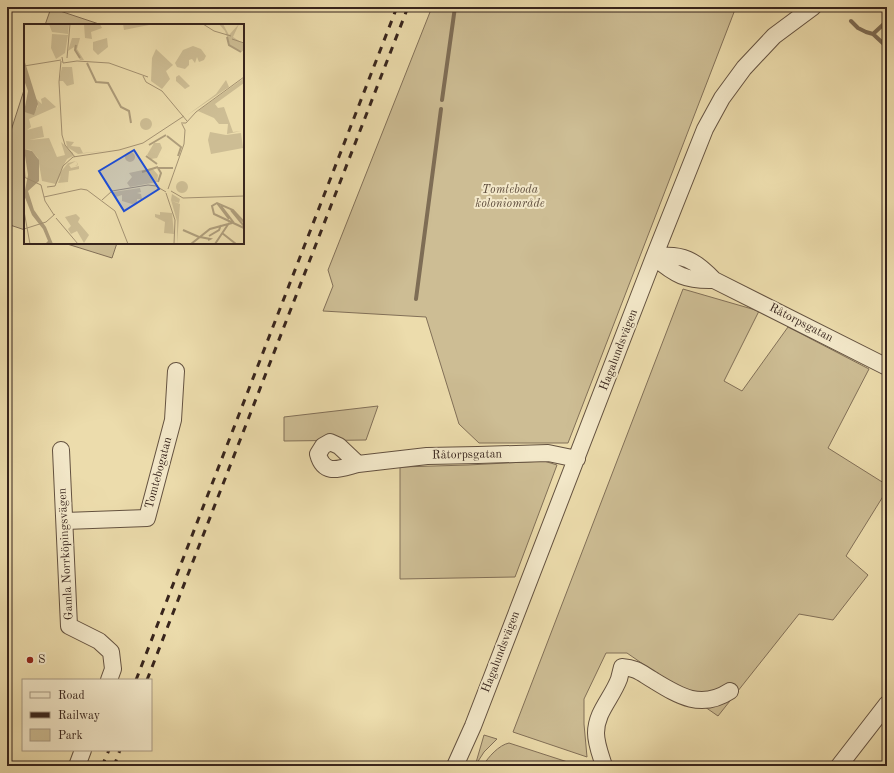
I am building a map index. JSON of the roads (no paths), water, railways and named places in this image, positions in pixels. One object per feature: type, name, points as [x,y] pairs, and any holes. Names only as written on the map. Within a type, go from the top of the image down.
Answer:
[{"type":"street","name":"Hagalundsvägen","points":[[455,766],[473,726],[702,136],[722,98],[744,68],[774,36],[813,7]]},
{"type":"street","name":"Råtorpsgatan","points":[[654,257],[667,254],[690,260],[706,271],[714,280],[887,367]]},
{"type":"street","name":"Tomtebogatan","points":[[65,521],[147,518],[173,420],[176,371]]},
{"type":"street","name":"Gamla Norrköpingsvägen","points":[[61,450],[69,626],[99,641],[112,652],[113,669],[109,679]]},
{"type":"street","name":"Råtorpsgatan","points":[[358,464],[427,456],[548,453],[577,459]]},
{"type":"street","points":[[604,766],[597,745],[597,722],[600,712],[619,680],[622,667],[634,668],[667,689],[689,699],[704,701],[720,697],[730,691]]},
{"type":"street","points":[[839,766],[887,704]]},
{"type":"street","name":"Hagalundsvägen","points":[[467,766],[473,726]]},
{"type":"street","points":[[77,766],[83,751]]},
{"type":"waterway","points":[[442,100],[455,7]]},
{"type":"waterway","points":[[851,21],[858,28],[873,34],[887,47]]},
{"type":"waterway","points":[[873,34],[887,21]]},
{"type":"waterway","points":[[416,299],[441,109]]},
{"type":"railway","points":[[136,679],[397,7]]},
{"type":"railway","points":[[147,679],[408,7]]},
{"type":"railway","points":[[102,766],[109,751]]},
{"type":"railway","points":[[114,766],[120,751]]},
{"type":"place","name":"S","points":[[30,660]]},
{"type":"park label","name":"Tomteboda koloniområde","points":[[510,197]]}]
